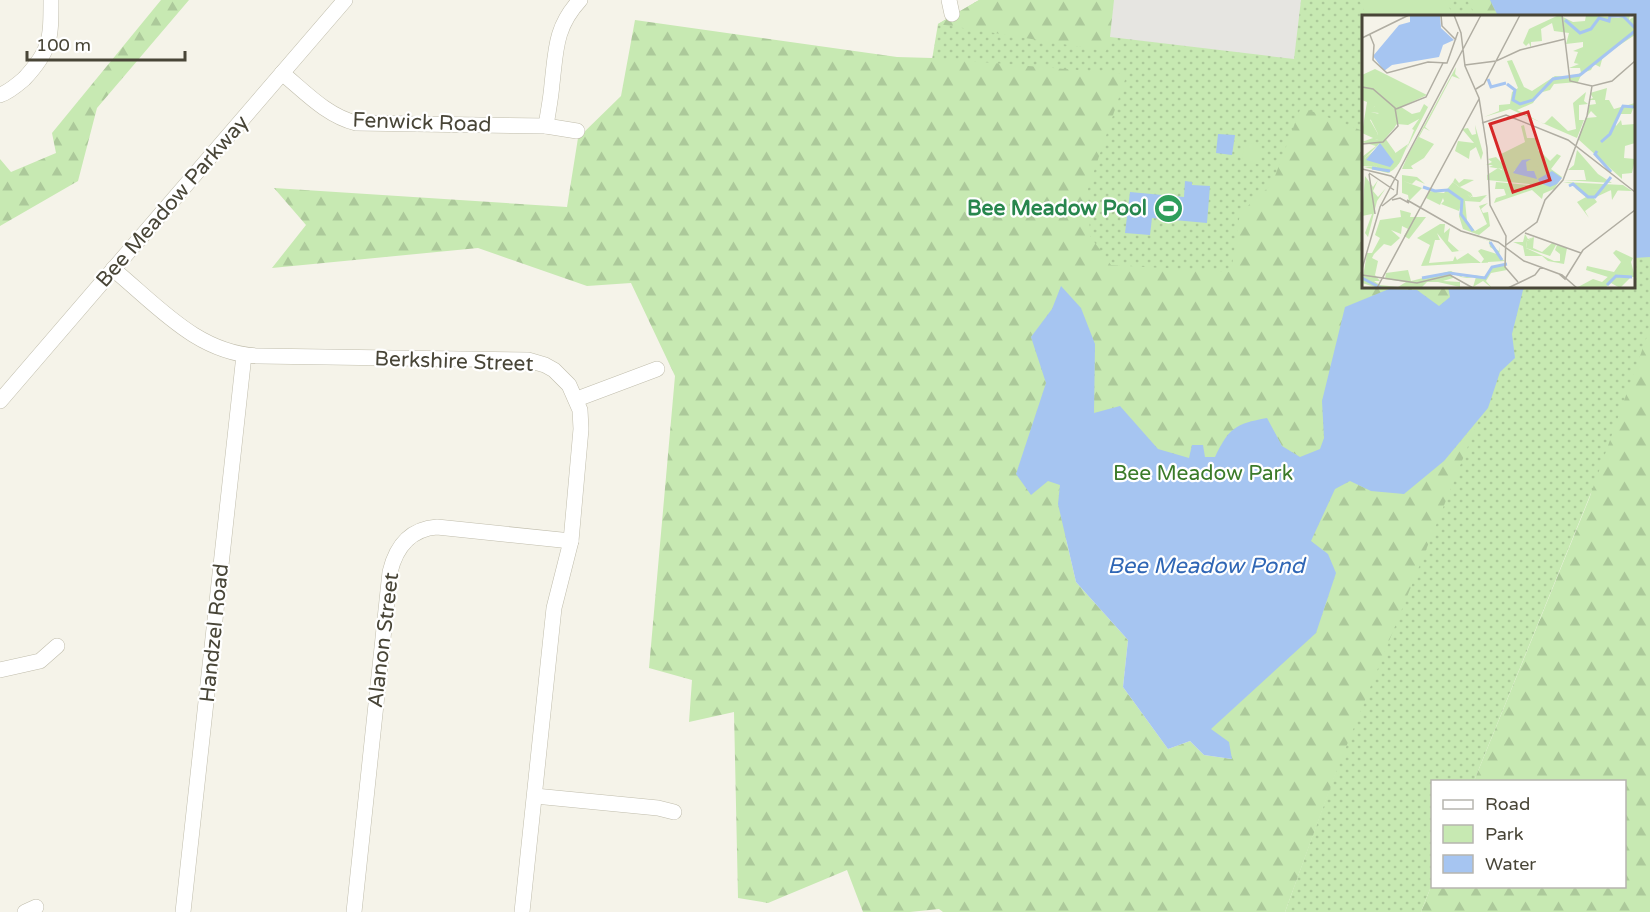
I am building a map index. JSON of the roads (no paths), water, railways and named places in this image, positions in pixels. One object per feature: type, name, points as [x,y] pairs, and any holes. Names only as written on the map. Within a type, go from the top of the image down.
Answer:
[{"type":"street","points":[[0,95],[7,93],[20,82],[47,49],[51,33],[51,0]]},
{"type":"street","name":"Bee Meadow Parkway","points":[[0,401],[345,0]]},
{"type":"street","points":[[546,126],[555,47],[570,12],[580,0]]},
{"type":"street","name":"Fenwick Road","points":[[282,73],[332,113],[356,123],[546,126],[577,131]]},
{"type":"street","name":"Berkshire Street","points":[[113,269],[196,337],[220,350],[244,355],[528,360],[554,370],[569,385],[577,399],[581,429],[571,541],[554,608],[522,912]]},
{"type":"street","name":"Handzel Road","points":[[183,912],[244,355]]},
{"type":"street","points":[[577,399],[657,369]]},
{"type":"street","name":"Alanon Street","points":[[354,912],[393,558],[405,540],[417,532],[437,527],[571,541]]},
{"type":"street","points":[[0,670],[40,661],[57,646]]},
{"type":"street","points":[[535,796],[658,808],[674,812]]},
{"type":"water","points":[[1490,0],[1650,0],[1650,257],[1635,258],[1635,15],[1498,15]]},
{"type":"water","points":[[1218,134],[1235,135],[1232,155],[1216,153]]},
{"type":"water","name":"Bee Meadow Pool","points":[[1185,181],[1192,182],[1192,185],[1210,186],[1207,223],[1152,218],[1150,235],[1125,233],[1130,192],[1184,197]]},
{"type":"water","name":"Bee Meadow Pond","points":[[1061,286],[1081,308],[1095,344],[1094,413],[1120,406],[1158,449],[1189,458],[1192,445],[1203,445],[1205,457],[1215,457],[1229,433],[1234,429],[1240,425],[1267,418],[1282,446],[1300,457],[1320,449],[1324,438],[1322,401],[1345,307],[1389,289],[1417,290],[1439,306],[1450,297],[1448,288],[1525,288],[1512,334],[1515,358],[1500,372],[1488,408],[1444,461],[1404,494],[1371,491],[1350,481],[1335,489],[1311,541],[1328,554],[1336,573],[1316,633],[1211,729],[1229,742],[1232,759],[1204,755],[1190,741],[1168,749],[1123,687],[1128,640],[1076,582],[1058,504],[1060,485],[1048,481],[1031,495],[1016,474],[1046,383],[1031,337],[1052,309]]},
{"type":"place","name":"Bee Meadow Pool","points":[[1168,208]]},
{"type":"park label","name":"Bee Meadow Park","points":[[1203,473]]}]
